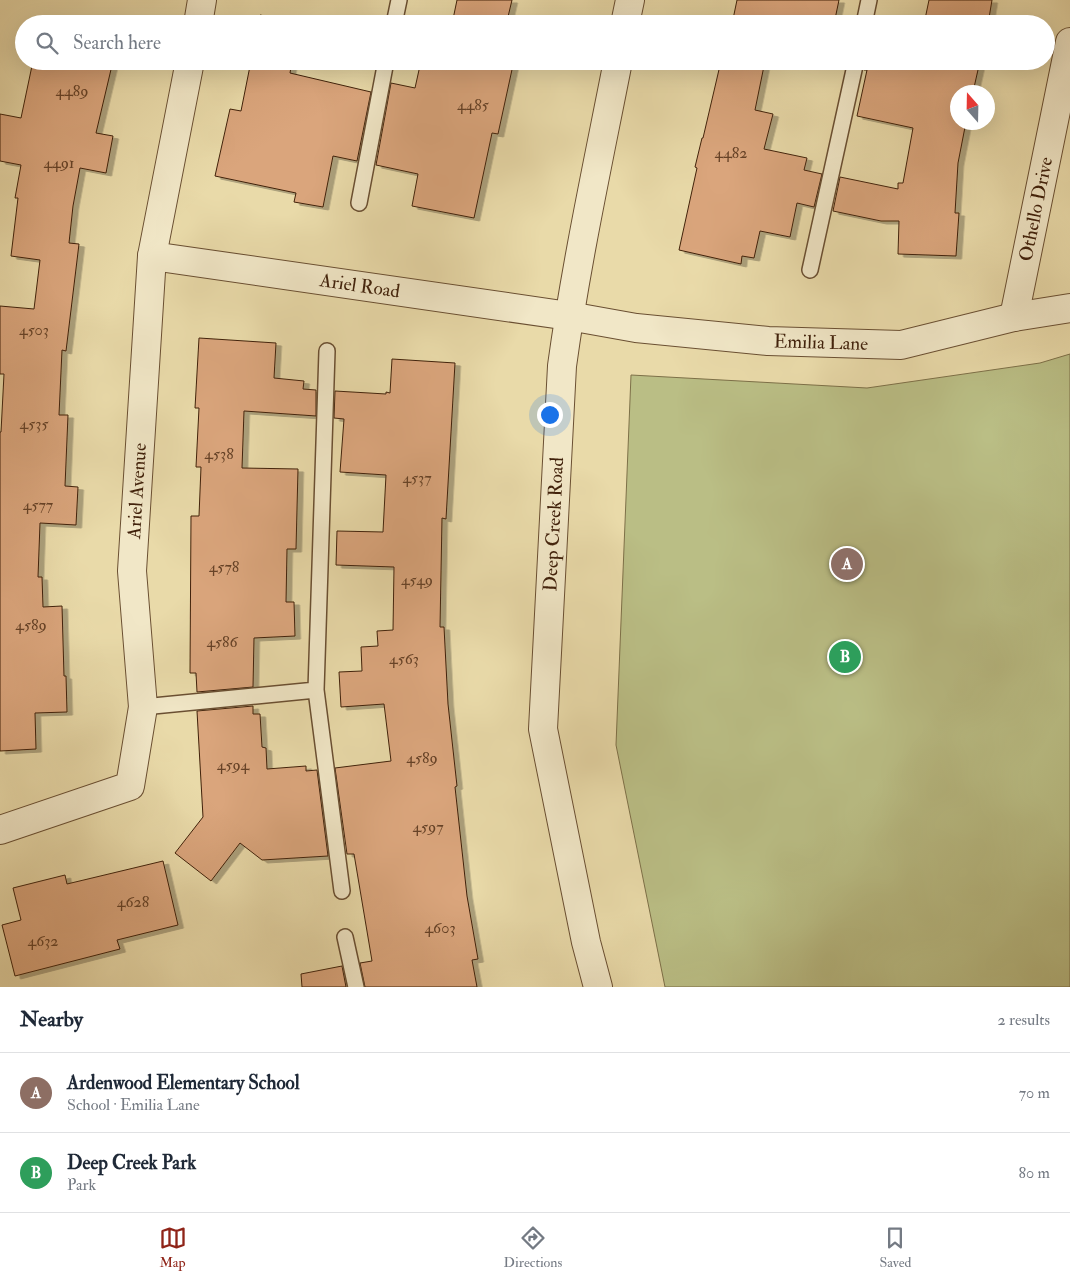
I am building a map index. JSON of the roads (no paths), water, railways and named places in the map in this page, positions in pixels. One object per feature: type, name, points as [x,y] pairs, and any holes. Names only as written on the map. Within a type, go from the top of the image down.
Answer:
[{"type":"street","points":[[200,15],[202,0]]},
{"type":"street","points":[[627,15],[630,0]]},
{"type":"street","name":"Othello Drive","points":[[1014,317],[1070,42]]},
{"type":"street","name":"Ariel Avenue","points":[[0,830],[130,786],[143,707],[132,571],[152,256],[188,70]]},
{"type":"street","name":"Deep Creek Road","points":[[598,987],[586,942],[544,729],[562,366],[569,316],[616,70]]},
{"type":"street","name":"Ariel Road","points":[[152,256],[569,316]]},
{"type":"street","name":"Emilia Lane","points":[[569,316],[636,328],[768,341],[901,345],[1014,317],[1070,308]]},
{"type":"lane","points":[[396,15],[399,0]]},
{"type":"lane","points":[[866,15],[869,0]]},
{"type":"lane","points":[[359,203],[384,70]]},
{"type":"lane","points":[[810,270],[854,70]]},
{"type":"lane","points":[[326,351],[316,690],[342,891]]},
{"type":"lane","points":[[143,707],[316,690]]},
{"type":"lane","points":[[345,938],[356,987]]},
{"type":"place","name":"Ardenwood Elementary School","points":[[847,564]]},
{"type":"place","name":"Deep Creek Park","points":[[845,657]]}]
